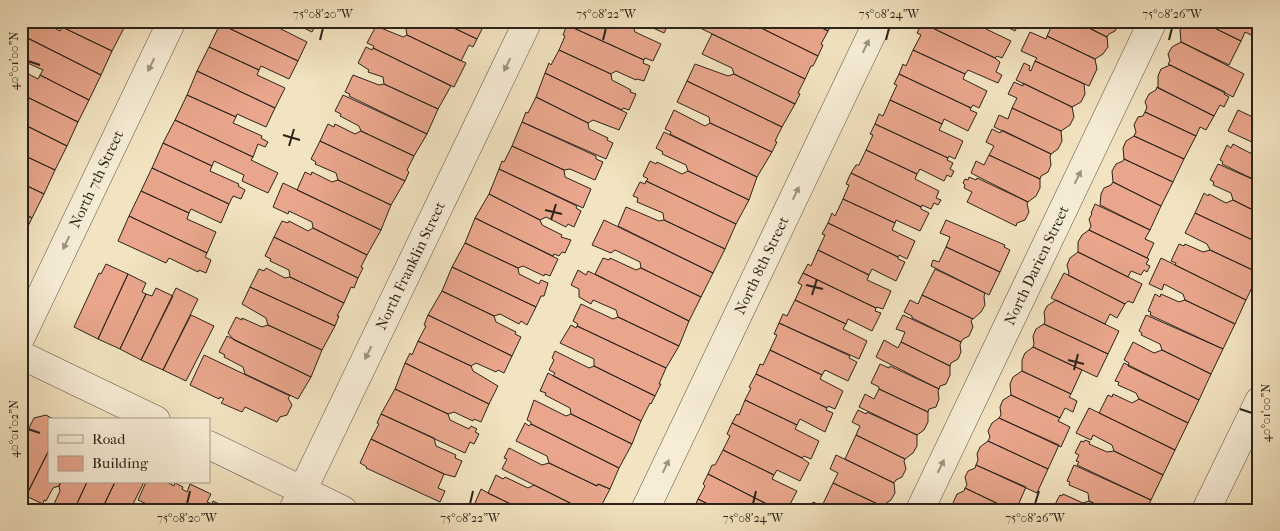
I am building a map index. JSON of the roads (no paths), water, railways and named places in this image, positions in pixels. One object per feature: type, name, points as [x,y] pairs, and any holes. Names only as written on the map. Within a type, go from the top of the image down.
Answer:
[{"type":"street","name":"North 7th Street","points":[[21,337],[172,21]]},
{"type":"street","name":"North Franklin Street","points":[[298,500],[528,21]]},
{"type":"street","name":"North 8th Street","points":[[645,510],[878,21]]},
{"type":"street","name":"North Darien Street","points":[[920,510],[1153,21]]},
{"type":"street","points":[[21,355],[152,418]]},
{"type":"street","points":[[1206,510],[1259,401]]},
{"type":"street","points":[[210,446],[298,500],[343,510]]}]
